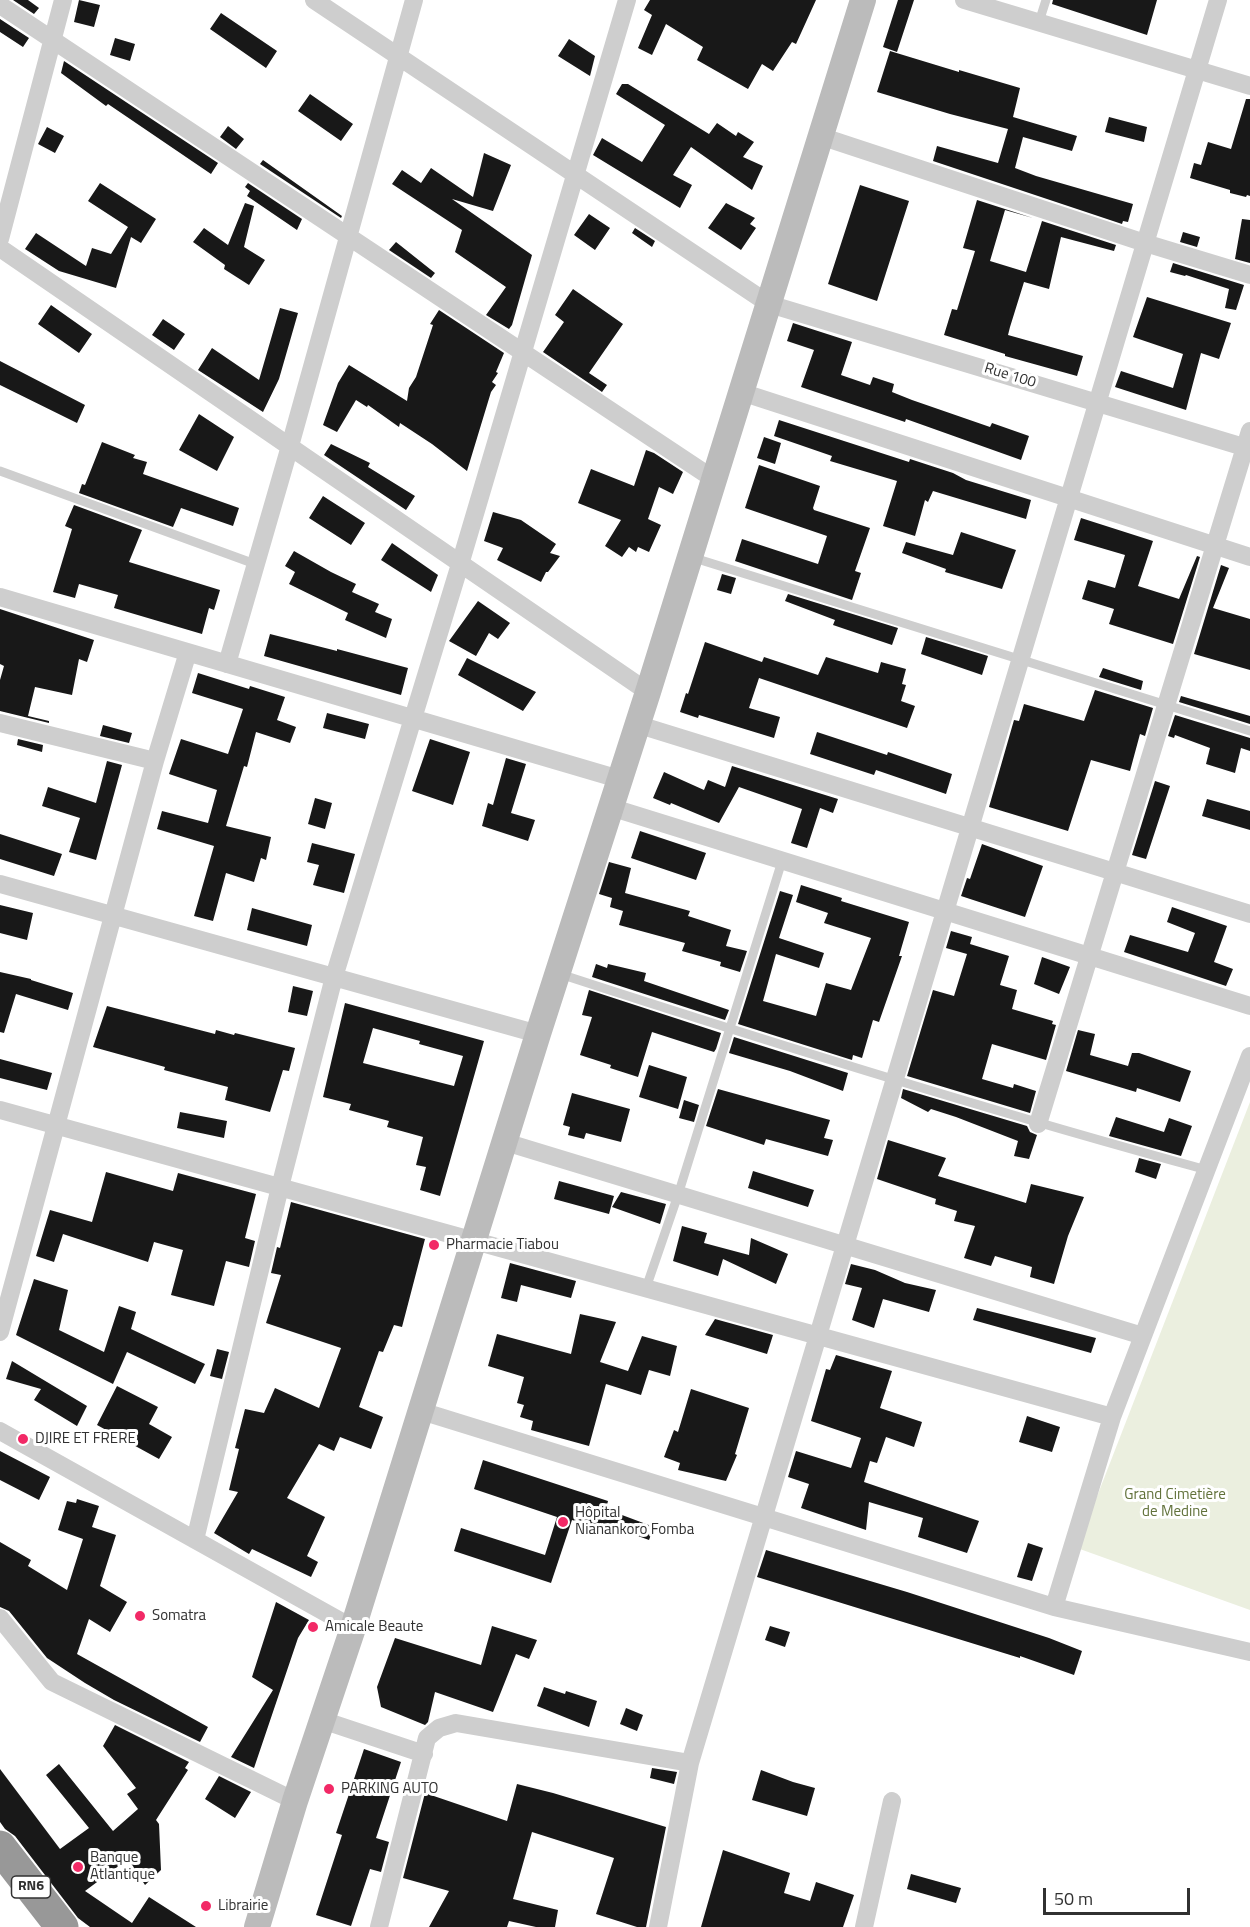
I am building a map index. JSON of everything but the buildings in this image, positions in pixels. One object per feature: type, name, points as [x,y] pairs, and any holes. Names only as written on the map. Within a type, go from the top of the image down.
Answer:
[{"type":"highway","name":"RN6","points":[[0,1847],[62,1927]]},
{"type":"street","points":[[0,239],[63,0]]},
{"type":"street","name":"Rue 100","points":[[314,0],[769,304],[1097,402],[1248,442]]},
{"type":"street","points":[[227,664],[414,0]]},
{"type":"street","points":[[195,1540],[280,1187],[334,977],[627,0]]},
{"type":"street","points":[[257,1927],[689,556],[715,480],[863,0]]},
{"type":"street","points":[[964,0],[1250,86]]},
{"type":"street","points":[[658,1927],[690,1763],[1218,0]]},
{"type":"street","points":[[0,4],[715,480]]},
{"type":"street","points":[[820,136],[1145,243],[1250,275]]},
{"type":"street","points":[[0,248],[460,561],[648,692]]},
{"type":"street","points":[[741,392],[1250,557]]},
{"type":"street","points":[[1038,1124],[1248,442]]},
{"type":"street","points":[[0,597],[619,779]]},
{"type":"street","points":[[0,1332],[155,761],[188,652]]},
{"type":"street","points":[[0,723],[155,761]]},
{"type":"street","points":[[636,724],[1250,914]]},
{"type":"street","points":[[610,807],[1250,1006]]},
{"type":"street","points":[[0,884],[538,1034]]},
{"type":"street","points":[[1054,1607],[1112,1417],[1250,1056]]},
{"type":"street","points":[[0,1110],[1112,1417]]},
{"type":"street","points":[[505,1142],[1143,1336]]},
{"type":"street","points":[[421,1412],[1054,1607],[1250,1652]]},
{"type":"street","points":[[0,1431],[353,1628]]},
{"type":"street","points":[[0,1618],[52,1682],[295,1801]]},
{"type":"street","points":[[322,1720],[424,1755]]},
{"type":"street","points":[[379,1927],[427,1738],[439,1728],[456,1723],[690,1763]]},
{"type":"street","points":[[864,1927],[892,1801]]},
{"type":"lane","points":[[1039,22],[1046,0]]},
{"type":"lane","points":[[0,471],[255,564]]},
{"type":"lane","points":[[689,556],[1250,731]]},
{"type":"lane","points":[[646,1288],[678,1194],[782,861]]},
{"type":"lane","points":[[558,974],[1038,1124],[1208,1170]]},
{"type":"green space","name":"Grand Cimetière de Medine","points":[[1250,1102],[1250,1610],[1077,1548]]},
{"type":"place","name":"Pharmacie Tiabou","points":[[434,1245]]},
{"type":"place","name":"DJIRE ET FRERE","points":[[23,1439]]},
{"type":"place","name":"Hôpital Nianankoro Fomba","points":[[563,1522]]},
{"type":"place","name":"Somatra","points":[[140,1616]]},
{"type":"place","name":"Amicale Beaute","points":[[313,1627]]},
{"type":"place","name":"PARKING AUTO","points":[[329,1789]]},
{"type":"place","name":"Banque Atlantique","points":[[78,1867]]},
{"type":"place","name":"Librairie","points":[[206,1906]]}]
